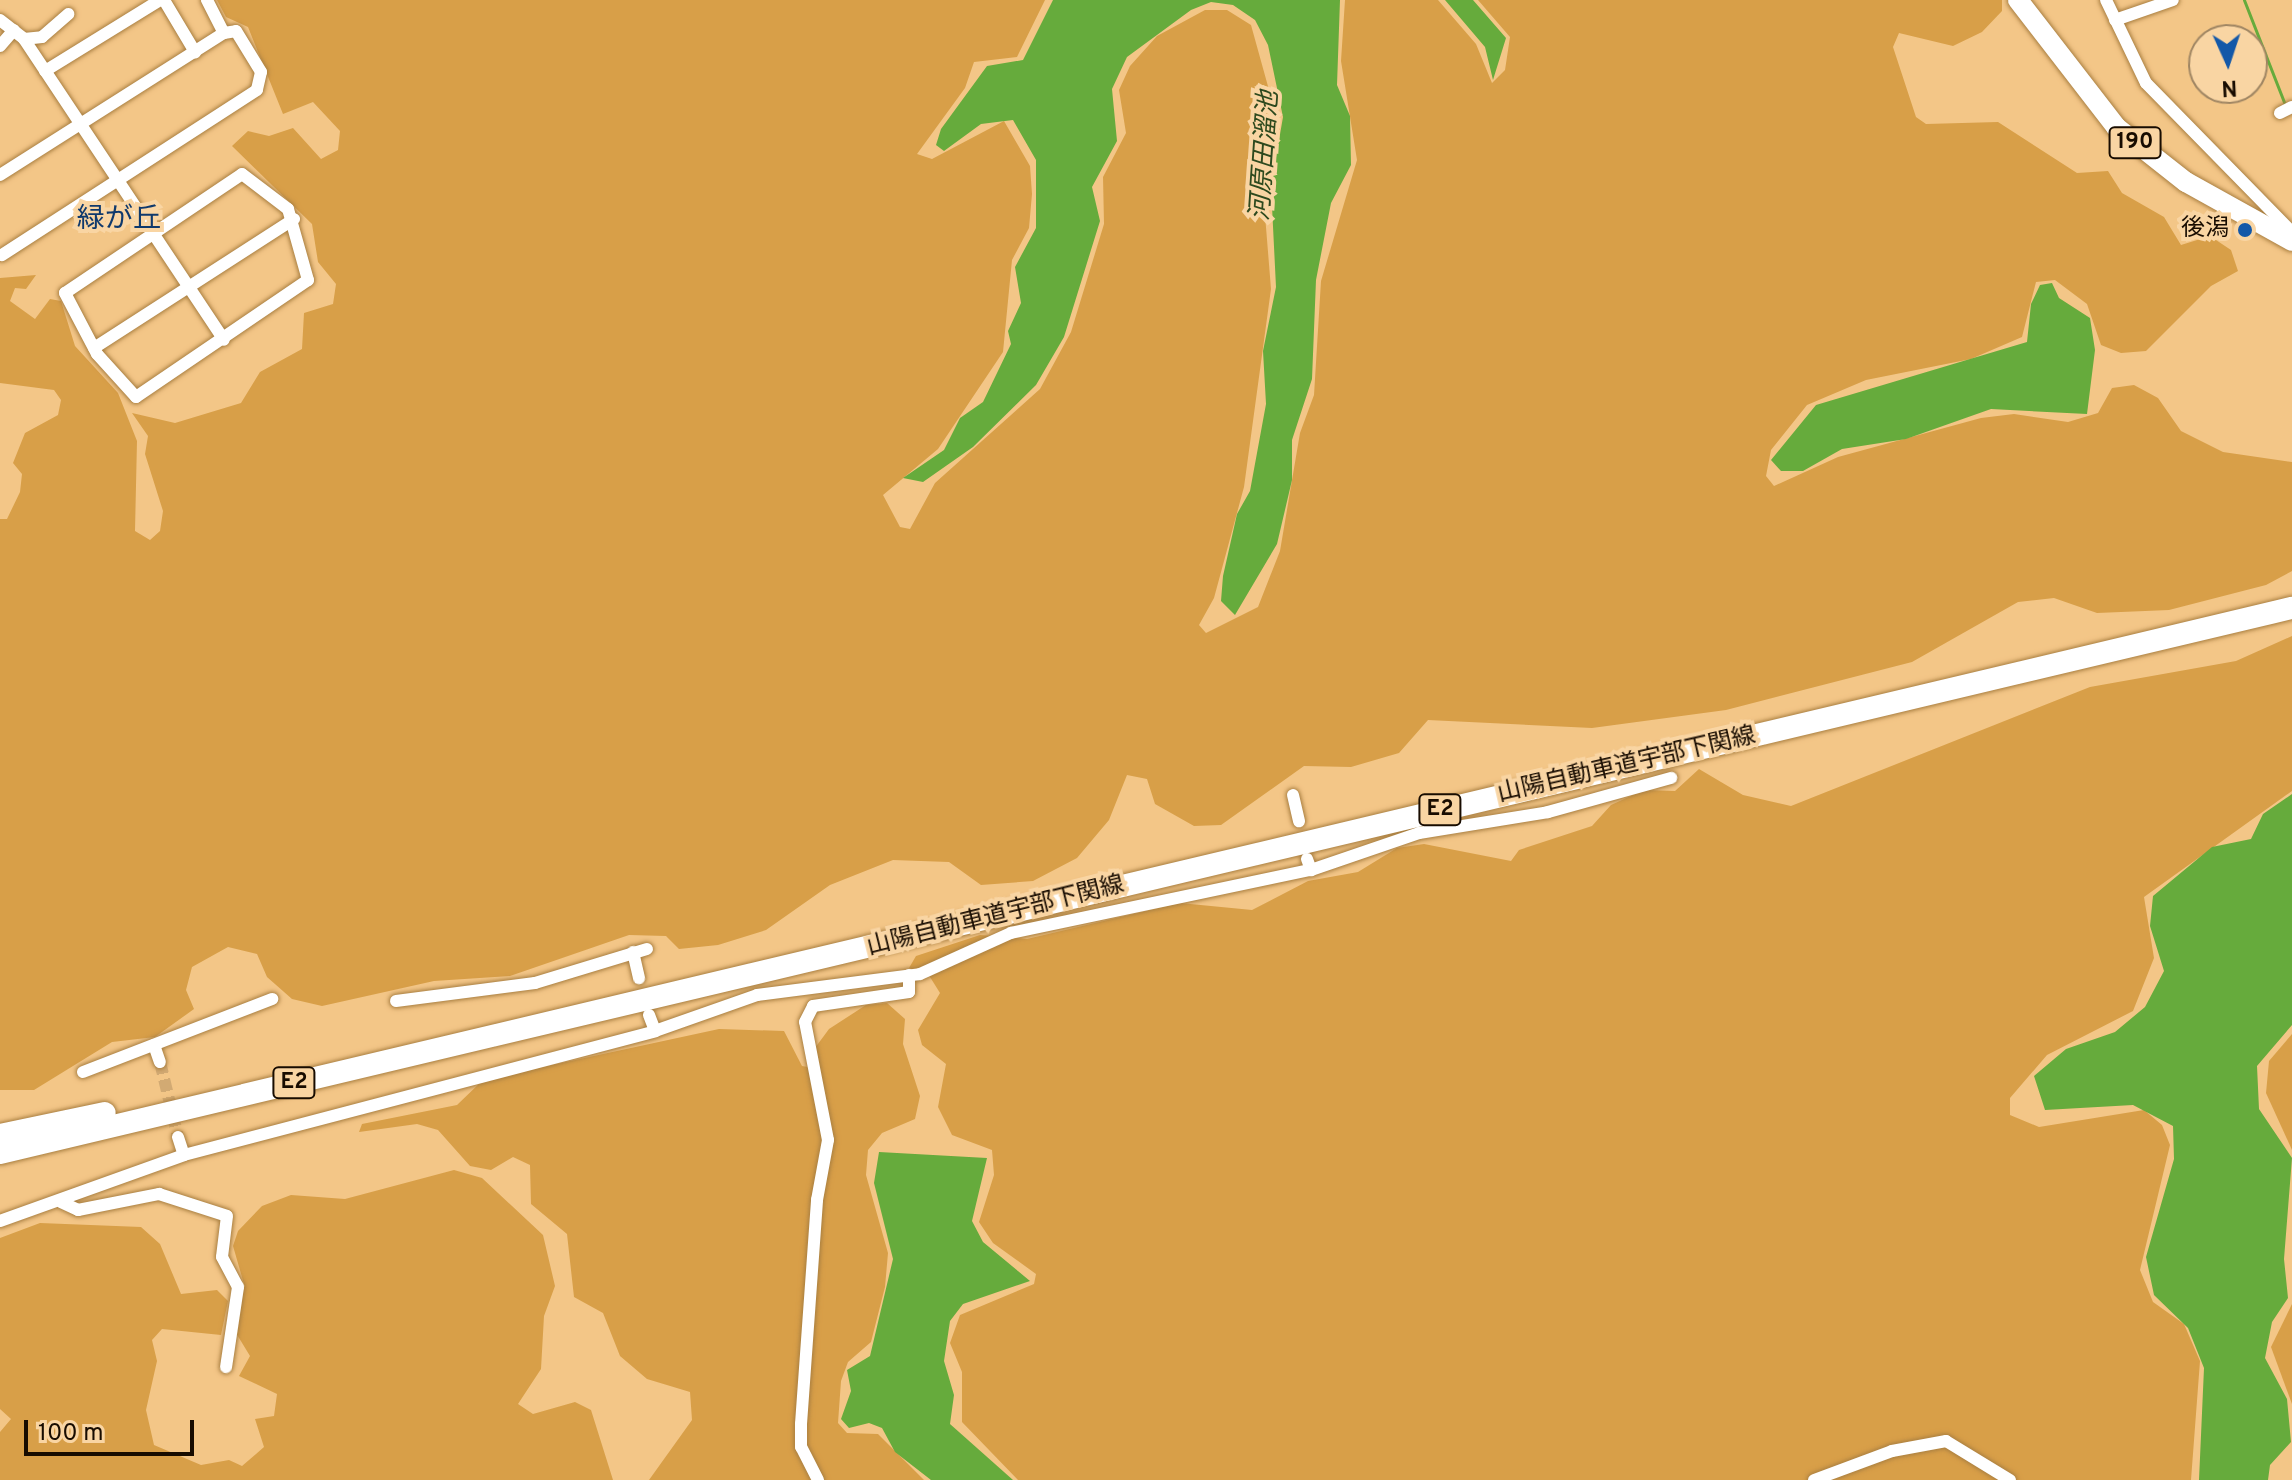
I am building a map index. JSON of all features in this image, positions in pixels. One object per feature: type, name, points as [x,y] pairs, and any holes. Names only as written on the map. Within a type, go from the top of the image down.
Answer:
[{"type":"highway","name":"190","points":[[2018,0],[2094,103],[2137,146],[2215,200],[2292,241]]},
{"type":"highway","name":"山陽自動車道宇部下関線","points":[[0,1153],[2292,608]]},
{"type":"highway","name":"山陽自動車道宇部下関線","points":[[0,1135],[588,1014]]},
{"type":"street","points":[[207,0],[224,33]]},
{"type":"street","points":[[2106,0],[2146,83],[2292,232]]},
{"type":"street","points":[[2115,20],[2173,0]]},
{"type":"street","points":[[45,71],[157,1],[195,52]]},
{"type":"street","points":[[0,46],[19,35],[42,37],[68,14]]},
{"type":"street","points":[[0,20],[19,35],[45,71],[78,126],[224,340]]},
{"type":"street","points":[[0,175],[224,33],[236,31],[261,72],[257,90],[2,255]]},
{"type":"street","points":[[242,174],[294,219],[308,280],[136,397],[94,348],[65,293],[154,234],[242,174]]},
{"type":"street","points":[[94,348],[294,219]]},
{"type":"street","points":[[0,1221],[61,1202],[184,1155],[655,1031],[757,995],[909,975],[1011,933],[1309,864],[1419,833],[1548,812],[1671,778]]},
{"type":"street","points":[[1293,795],[1299,821]]},
{"type":"street","points":[[396,1001],[535,983],[647,949]]},
{"type":"street","points":[[633,952],[639,978]]},
{"type":"street","points":[[818,1480],[801,1447],[801,1424],[817,1200],[828,1140],[805,1022],[813,1006],[909,992],[909,975]]},
{"type":"street","points":[[83,1072],[272,999]]},
{"type":"street","points":[[649,1015],[655,1031]]},
{"type":"street","points":[[154,1045],[160,1062]]},
{"type":"street","points":[[178,1137],[184,1155]]},
{"type":"street","points":[[61,1202],[78,1210],[159,1194],[227,1216],[222,1257],[238,1287],[226,1367]]},
{"type":"street","points":[[1814,1480],[1892,1451],[1946,1441],[1999,1466],[2010,1480]]},
{"type":"shaded area","points":[[217,0],[1045,0],[1017,57],[974,62],[965,88],[917,154],[932,159],[1004,121],[1030,166],[1032,194],[1029,228],[1012,260],[1003,352],[938,449],[883,495],[900,527],[910,529],[935,483],[1040,389],[1071,332],[1104,224],[1103,177],[1126,133],[1119,90],[1130,66],[1157,36],[1205,10],[1227,10],[1251,25],[1274,108],[1263,190],[1271,289],[1244,487],[1214,598],[1199,625],[1206,633],[1258,607],[1280,551],[1300,433],[1314,395],[1321,281],[1357,160],[1341,61],[1345,0],[1438,0],[1476,44],[1492,83],[1505,70],[1510,37],[1478,0],[2002,0],[2002,11],[1982,32],[1953,46],[1899,33],[1893,47],[1916,117],[1926,124],[1998,122],[2077,173],[2108,171],[2122,193],[2164,217],[2181,245],[2210,236],[2231,250],[2238,271],[2211,286],[2146,351],[2121,353],[2101,345],[2087,304],[2055,280],[2036,282],[2022,337],[1971,359],[1866,380],[1807,405],[1771,450],[1766,476],[1774,486],[1838,457],[1981,418],[2014,414],[2068,422],[2098,413],[2112,388],[2134,385],[2158,398],[2181,431],[2223,452],[2292,462],[2292,571],[2266,585],[2169,610],[2097,613],[2054,598],[2018,602],[1912,662],[1726,710],[1592,728],[1428,720],[1399,753],[1351,767],[1304,766],[1221,825],[1194,826],[1155,804],[1147,779],[1127,775],[1109,820],[1077,858],[1033,881],[981,885],[949,862],[893,860],[830,885],[766,930],[718,945],[679,949],[666,936],[629,935],[510,976],[434,981],[322,1006],[292,999],[267,977],[257,954],[228,947],[192,967],[186,990],[194,1009],[155,1037],[112,1042],[34,1090],[0,1090],[0,519],[7,519],[20,492],[22,474],[13,463],[25,433],[58,415],[61,400],[54,390],[0,383],[0,278],[36,275],[26,289],[15,288],[10,301],[35,319],[50,299],[61,301],[75,346],[118,393],[137,441],[135,531],[150,540],[160,531],[163,511],[145,454],[148,436],[132,413],[175,423],[241,403],[260,372],[302,349],[304,313],[333,304],[336,284],[318,262],[312,224],[232,146],[248,131],[269,136],[293,128],[321,159],[338,150],[340,131],[313,102],[283,114],[248,27],[226,17]]},
{"type":"shaded area","points":[[1053,0],[1340,0],[1337,85],[1350,116],[1351,165],[1331,203],[1316,280],[1312,379],[1292,440],[1292,480],[1277,544],[1235,615],[1221,601],[1223,576],[1237,514],[1250,491],[1266,404],[1263,351],[1276,287],[1271,186],[1283,117],[1268,45],[1255,20],[1233,5],[1211,2],[1191,10],[1127,57],[1112,89],[1117,141],[1092,187],[1100,221],[1064,337],[1036,385],[973,447],[923,482],[903,478],[944,450],[960,418],[983,402],[1011,344],[1008,331],[1021,303],[1015,267],[1036,228],[1036,160],[1013,120],[981,124],[944,151],[936,145],[941,129],[987,66],[1023,60]]},
{"type":"shaded area","points":[[1445,0],[1473,0],[1506,38],[1493,80],[1485,47]]},
{"type":"shaded area","points":[[2052,283],[2059,298],[2090,318],[2095,350],[2087,414],[1991,409],[1906,439],[1842,449],[1803,471],[1781,471],[1771,460],[1816,405],[2027,342],[2031,304],[2040,285]]},
{"type":"shaded area","points":[[2292,636],[2292,791],[2144,897],[2154,958],[2133,1011],[2047,1055],[2010,1098],[2010,1115],[2039,1127],[2144,1110],[2162,1125],[2170,1145],[2140,1270],[2153,1302],[2184,1324],[2200,1361],[2191,1480],[1018,1480],[962,1422],[962,1372],[950,1343],[960,1315],[1034,1284],[1036,1274],[993,1243],[979,1222],[994,1175],[992,1150],[952,1135],[938,1107],[946,1064],[922,1045],[918,1030],[940,993],[930,977],[909,968],[916,956],[980,935],[1027,939],[1180,903],[1252,910],[1308,881],[1358,872],[1397,848],[1424,844],[1511,861],[1519,850],[1592,826],[1611,805],[1644,790],[1675,791],[1699,769],[1743,795],[1791,806],[2090,687],[2236,661]]},
{"type":"shaded area","points":[[2292,794],[2292,1025],[2257,1066],[2259,1109],[2292,1158],[2284,1259],[2288,1298],[2272,1322],[2265,1358],[2287,1399],[2291,1442],[2270,1465],[2268,1480],[2199,1480],[2204,1368],[2188,1328],[2154,1295],[2146,1257],[2174,1159],[2173,1126],[2133,1105],[2045,1110],[2034,1076],[2066,1049],[2115,1032],[2145,1007],[2164,971],[2150,926],[2153,896],[2212,847],[2251,839],[2263,814]]},
{"type":"shaded area","points":[[887,1003],[905,1019],[903,1044],[920,1096],[915,1119],[882,1133],[868,1150],[866,1175],[888,1253],[885,1287],[871,1342],[848,1362],[841,1381],[838,1423],[847,1433],[878,1434],[924,1480],[649,1480],[692,1420],[690,1392],[647,1379],[620,1356],[603,1313],[574,1297],[567,1234],[531,1204],[530,1165],[513,1157],[491,1170],[470,1166],[438,1130],[417,1124],[359,1132],[362,1124],[457,1105],[483,1080],[719,1029],[784,1031],[802,1066],[813,1068],[812,1052],[829,1029],[866,1005]]},
{"type":"shaded area","points":[[2292,1034],[2292,1150],[2266,1093],[2269,1061]]},
{"type":"shaded area","points":[[879,1152],[987,1158],[972,1221],[983,1242],[1030,1281],[963,1304],[950,1321],[944,1361],[954,1395],[950,1424],[1013,1480],[931,1480],[895,1452],[882,1428],[869,1423],[849,1428],[841,1419],[851,1391],[847,1370],[870,1356],[893,1259],[874,1183]]},
{"type":"shaded area","points":[[454,1170],[482,1178],[543,1235],[555,1286],[544,1316],[541,1369],[518,1404],[533,1414],[575,1402],[591,1410],[613,1480],[0,1480],[0,1432],[11,1419],[0,1409],[0,1238],[40,1223],[141,1227],[160,1244],[181,1294],[217,1290],[228,1301],[221,1335],[162,1329],[152,1340],[157,1361],[146,1410],[154,1445],[201,1465],[229,1460],[242,1466],[264,1447],[255,1419],[274,1416],[277,1394],[239,1376],[250,1356],[236,1333],[244,1284],[233,1246],[238,1231],[262,1206],[291,1195],[345,1199]]},
{"type":"shaded area","points":[[2292,1304],[2292,1404],[2271,1347]]},
{"type":"waterway","points":[[2244,0],[2286,107]]},
{"type":"tunnel","points":[[160,1062],[178,1137]]},
{"type":"place","name":"後潟","points":[[2245,230]]},
{"type":"district","name":"緑が丘","points":[[119,220]]},
{"type":"water label","name":"河原田溜池","points":[[1266,156]]}]
